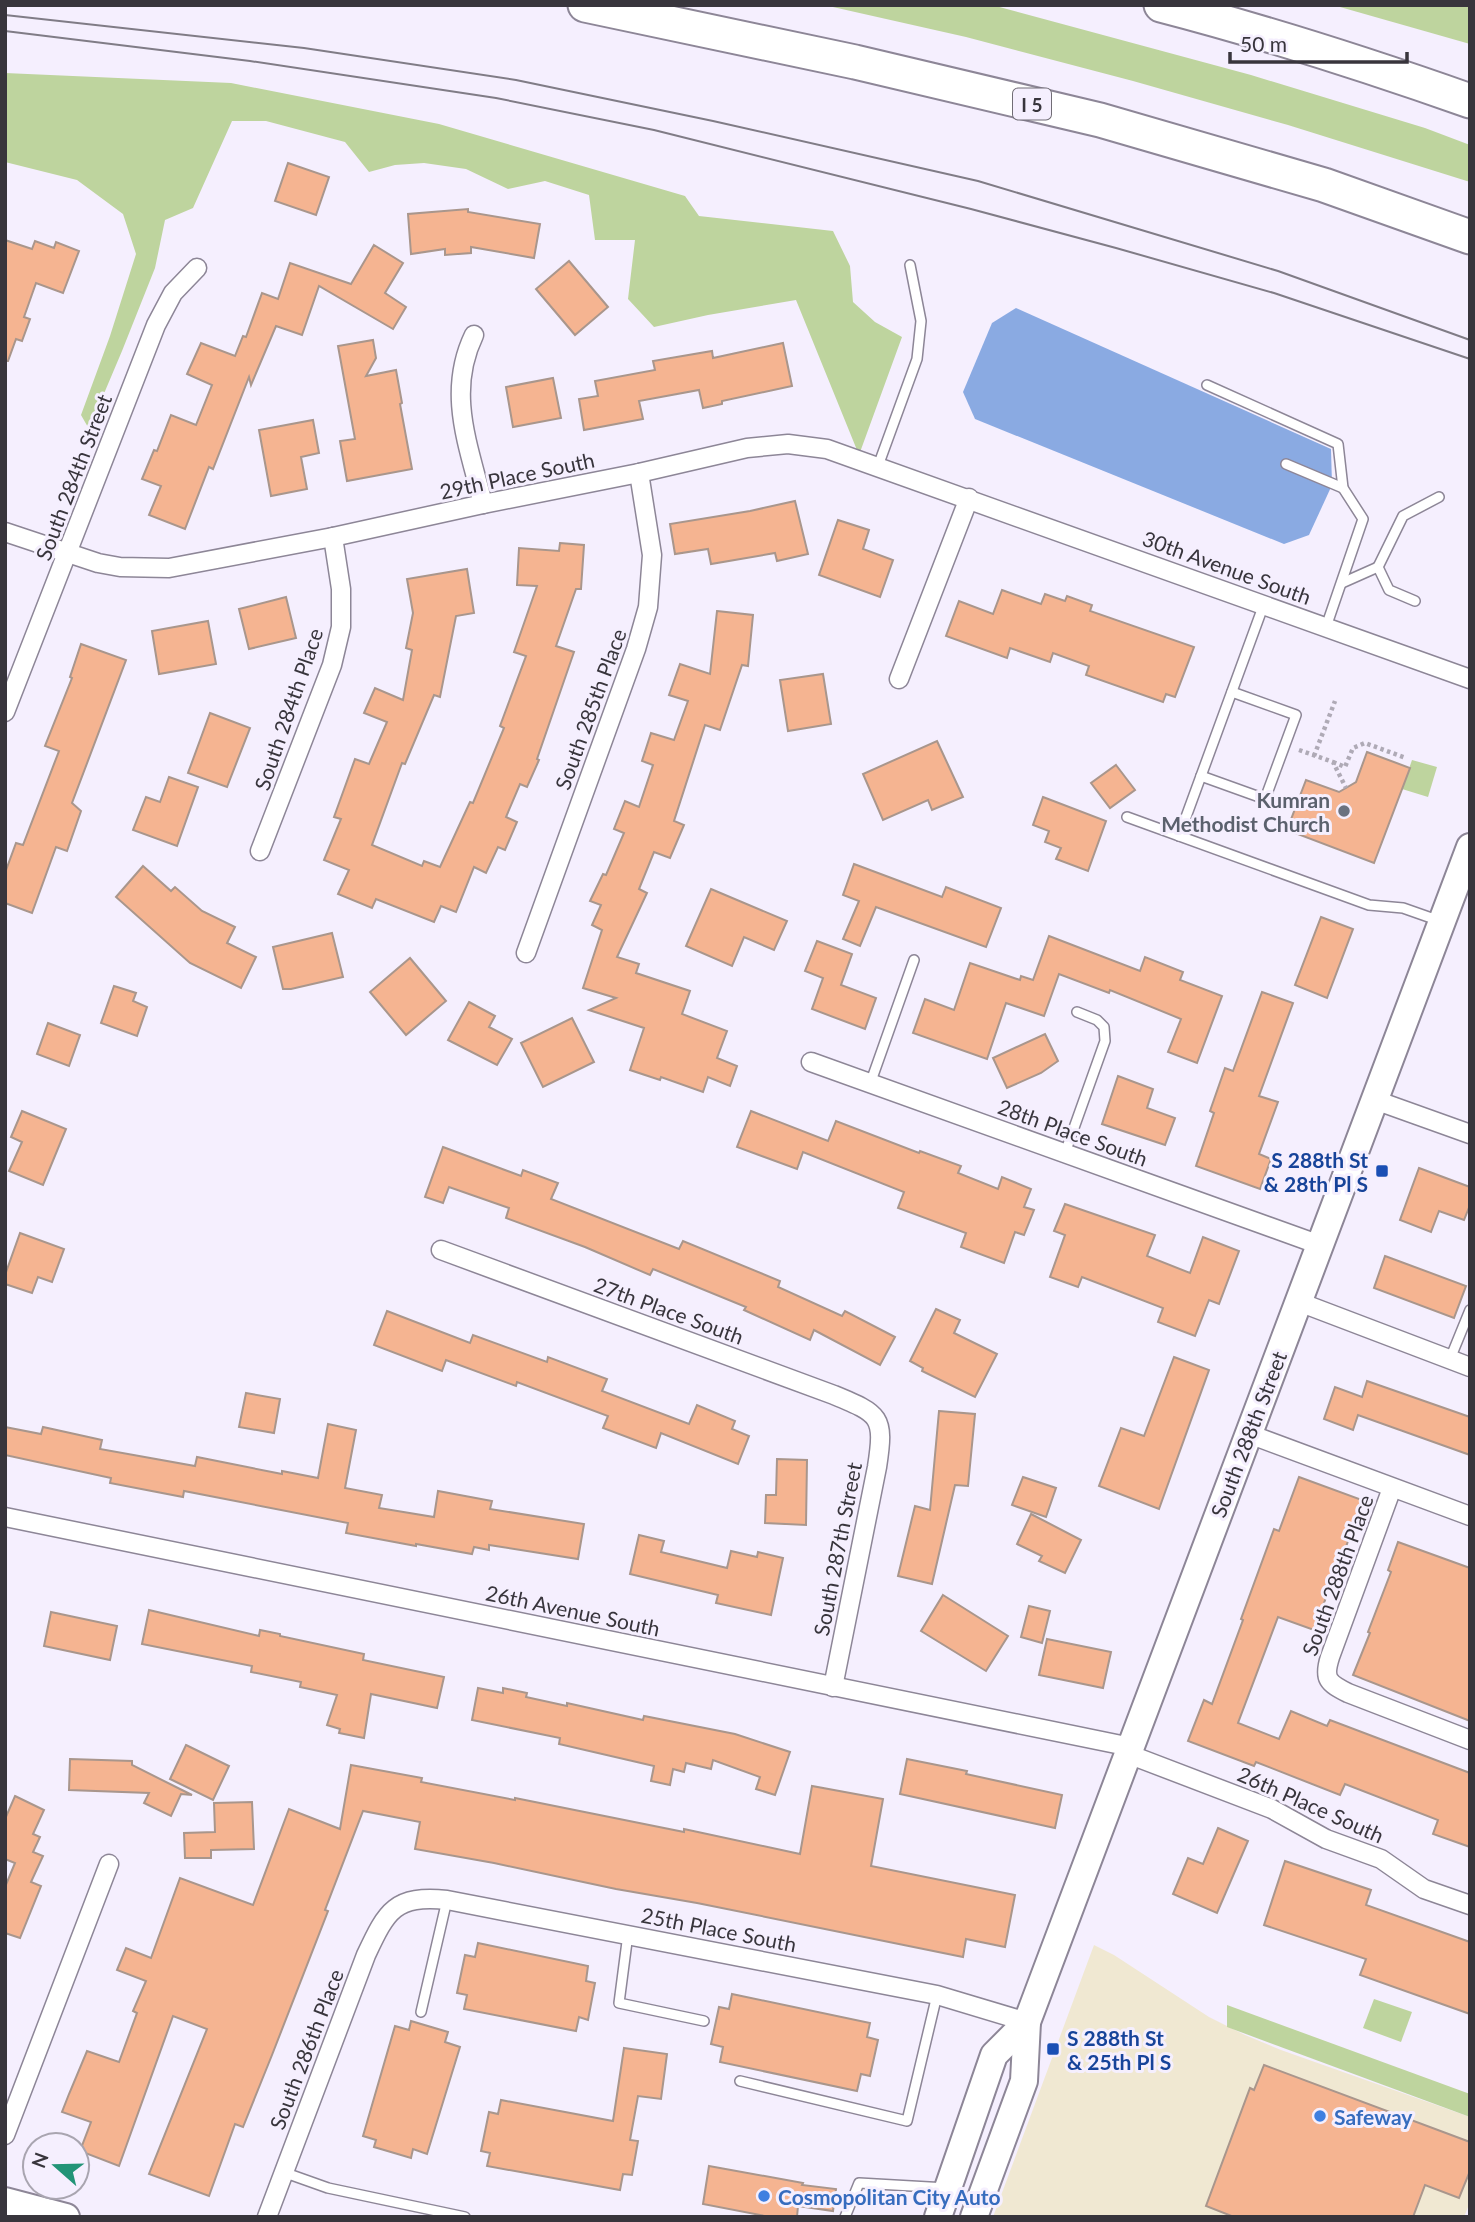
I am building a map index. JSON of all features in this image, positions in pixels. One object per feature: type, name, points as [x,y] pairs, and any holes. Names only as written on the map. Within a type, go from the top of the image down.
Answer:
[{"type":"highway","name":"I 5","points":[[585,5],[855,62],[1100,120],[1324,185],[1470,237]]},
{"type":"highway","points":[[1161,5],[1393,74],[1470,101]]},
{"type":"main road","name":"South 288th Street","points":[[974,2217],[1024,2081],[1027,2022],[1470,847]]},
{"type":"main road","name":"South 288th Street","points":[[938,2217],[994,2055],[1027,2022]]},
{"type":"main road","points":[[5,2201],[51,2215]]},
{"type":"street","name":"South 284th Street","points":[[5,712],[156,325],[173,293],[197,268]]},
{"type":"street","points":[[474,335],[463,363],[460,399],[462,418],[484,504]]},
{"type":"street","name":"29th Place South","points":[[5,532],[68,554],[120,567],[169,568],[333,537],[747,448],[788,444],[827,449],[969,498]]},
{"type":"street","name":"South 285th Place","points":[[526,953],[636,649],[648,607],[652,555],[639,473]]},
{"type":"street","points":[[899,679],[969,498]]},
{"type":"street","name":"30th Avenue South","points":[[969,498],[1470,679]]},
{"type":"street","name":"South 284th Place","points":[[260,851],[332,665],[341,627],[341,589],[333,537]]},
{"type":"street","name":"28th Place South","points":[[811,1062],[1320,1245]]},
{"type":"street","points":[[1375,1100],[1470,1133]]},
{"type":"street","name":"27th Place South","points":[[441,1250],[834,1395],[861,1407],[877,1419]]},
{"type":"street","points":[[1298,1302],[1470,1367]]},
{"type":"street","name":"South 287th Street","points":[[833,1687],[877,1467],[881,1434],[877,1419]]},
{"type":"street","points":[[1249,1434],[1470,1516]]},
{"type":"street","name":"South 288th Place","points":[[1392,1488],[1326,1673],[1335,1686],[1348,1693],[1470,1740]]},
{"type":"street","name":"26th Avenue South","points":[[5,1517],[833,1687],[1129,1751]]},
{"type":"street","name":"26th Place South","points":[[1129,1751],[1272,1809],[1326,1839],[1381,1859],[1424,1889],[1470,1905]]},
{"type":"street","points":[[5,2135],[109,1864]]},
{"type":"street","name":"25th Place South","points":[[400,1904],[416,1899],[447,1900],[628,1934],[937,1995],[1027,2022]]},
{"type":"street","name":"South 286th Place","points":[[267,2217],[366,1955],[385,1919],[400,1904]]},
{"type":"lane","points":[[878,467],[917,359],[920,321],[910,265]]},
{"type":"lane","points":[[1207,385],[1338,443],[1343,488],[1363,519],[1326,627]]},
{"type":"lane","points":[[1286,464],[1343,488]]},
{"type":"lane","points":[[1342,583],[1378,567],[1402,516],[1439,497]]},
{"type":"lane","points":[[1378,567],[1389,590],[1415,601]]},
{"type":"lane","points":[[1180,836],[1264,604]]},
{"type":"lane","points":[[1201,776],[1265,799],[1285,745],[1296,715],[1232,692]]},
{"type":"lane","points":[[1127,817],[1369,905],[1403,908],[1441,922]]},
{"type":"lane","points":[[870,1084],[914,960]]},
{"type":"lane","points":[[1065,1153],[1105,1041],[1104,1027],[1097,1020],[1077,1012]]},
{"type":"lane","points":[[1450,1359],[1470,1310]]},
{"type":"lane","points":[[421,2012],[447,1900]]},
{"type":"lane","points":[[628,1934],[618,2003],[704,2021]]},
{"type":"lane","points":[[740,2081],[907,2120],[937,1995]]},
{"type":"lane","points":[[284,2172],[328,2188],[465,2217]]},
{"type":"lane","points":[[845,2217],[859,2183],[948,2188]]},
{"type":"path","points":[[1314,756],[1335,701]]},
{"type":"path","points":[[1285,745],[1345,767],[1353,748],[1365,743],[1406,758]]},
{"type":"path","points":[[1333,762],[1346,788]]},
{"type":"shaded area","points":[[1094,1945],[1114,1955],[1209,2017],[1245,2035],[1470,2117],[1470,2202],[1464,2217],[993,2217]]},
{"type":"green space","points":[[824,5],[992,5],[1251,75],[1425,128],[1470,145],[1470,182],[1288,125],[1133,81],[966,37]]},
{"type":"green space","points":[[1333,5],[1470,5],[1470,44]]},
{"type":"green space","points":[[5,73],[231,83],[439,124],[685,196],[699,216],[833,231],[850,266],[853,302],[875,322],[902,337],[859,455],[796,300],[654,327],[628,299],[635,240],[595,240],[589,195],[545,181],[508,189],[466,169],[424,163],[395,165],[369,172],[345,142],[266,121],[232,121],[193,208],[165,220],[155,268],[89,429],[81,415],[136,254],[123,214],[77,180],[5,162]]},
{"type":"green space","points":[[1412,760],[1437,767],[1428,797],[1402,789]]},
{"type":"green space","points":[[1374,1999],[1412,2012],[1401,2042],[1363,2028]]},
{"type":"green space","points":[[1227,2005],[1470,2094],[1470,2117],[1227,2027]]},
{"type":"water","points":[[1016,308],[1331,449],[1332,485],[1309,535],[1284,544],[975,419],[963,392],[992,323]]},
{"type":"building","points":[[288,163],[329,177],[316,215],[275,201]]},
{"type":"building","points":[[468,209],[468,212],[540,224],[534,258],[471,247],[471,253],[445,255],[445,249],[411,254],[408,214]]},
{"type":"building","points":[[5,240],[32,249],[35,241],[54,248],[56,242],[79,251],[63,293],[36,283],[24,317],[30,319],[22,341],[16,339],[8,361],[5,361]]},
{"type":"building","points":[[374,245],[403,263],[385,293],[406,307],[393,329],[319,286],[302,335],[276,326],[251,385],[249,377],[213,469],[209,467],[185,529],[149,515],[161,486],[142,479],[154,450],[157,451],[171,415],[196,425],[212,385],[187,374],[201,343],[235,356],[243,336],[246,337],[262,293],[278,299],[290,263],[351,284]]},
{"type":"building","points":[[569,261],[608,307],[575,335],[536,289]]},
{"type":"building","points":[[373,340],[376,358],[366,376],[396,370],[412,469],[347,481],[340,441],[355,439],[338,346]]},
{"type":"building","points":[[783,343],[792,386],[722,401],[722,404],[703,408],[699,390],[639,401],[643,419],[584,430],[579,399],[598,396],[595,381],[655,370],[653,361],[712,351],[713,358]]},
{"type":"building","points":[[553,378],[561,418],[513,427],[506,387]]},
{"type":"building","points":[[313,420],[319,453],[301,457],[307,489],[271,496],[259,430]]},
{"type":"building","points":[[795,501],[808,554],[777,561],[775,553],[711,564],[708,549],[675,554],[670,524]]},
{"type":"building","points":[[838,520],[869,530],[863,549],[893,560],[880,597],[819,575]]},
{"type":"building","points":[[560,543],[584,545],[581,589],[576,589],[556,646],[574,652],[537,759],[539,760],[527,787],[520,784],[506,817],[517,822],[505,850],[498,847],[486,873],[474,867],[456,912],[441,906],[434,922],[376,899],[372,908],[338,894],[349,870],[324,860],[341,819],[334,817],[355,759],[369,764],[387,722],[364,713],[375,688],[403,700],[412,650],[406,648],[413,613],[407,579],[467,569],[474,613],[456,616],[440,697],[434,695],[405,764],[402,763],[372,845],[422,866],[424,861],[440,867],[470,802],[473,803],[504,728],[500,726],[526,656],[514,652],[537,586],[517,585],[519,548],[559,551]]},
{"type":"building","points":[[1002,590],[1041,604],[1045,594],[1065,601],[1067,596],[1092,605],[1090,611],[1194,647],[1175,697],[1166,694],[1163,702],[1086,675],[1089,666],[1053,653],[1050,662],[1010,648],[1007,658],[946,636],[959,601],[993,614]]},
{"type":"building","points":[[286,597],[296,638],[249,649],[239,609]]},
{"type":"building","points":[[717,611],[753,615],[748,666],[742,665],[720,730],[705,725],[674,821],[684,825],[670,858],[654,852],[639,889],[647,893],[617,957],[639,964],[636,973],[690,991],[682,1014],[727,1031],[717,1058],[737,1066],[730,1086],[708,1077],[703,1092],[661,1077],[660,1080],[630,1070],[644,1028],[589,1010],[616,998],[583,988],[602,930],[592,925],[601,905],[590,901],[603,874],[606,875],[624,833],[614,829],[625,801],[639,807],[653,765],[642,761],[651,733],[674,740],[688,701],[669,695],[680,664],[710,674]]},
{"type":"building","points":[[208,621],[216,664],[159,674],[152,631]]},
{"type":"building","points":[[81,644],[126,660],[72,803],[81,811],[67,851],[56,847],[32,913],[5,903],[5,873],[16,843],[23,845],[59,751],[45,746],[72,678],[70,677]]},
{"type":"building","points":[[823,674],[831,724],[788,731],[780,680]]},
{"type":"building","points":[[210,713],[250,728],[227,787],[188,773]]},
{"type":"building","points":[[937,741],[963,797],[932,810],[928,800],[883,820],[863,774]]},
{"type":"building","name":"Kumran Methodist Church","points":[[1367,752],[1410,768],[1374,863],[1287,830],[1306,780],[1339,792],[1356,782]]},
{"type":"building","points":[[1116,765],[1135,790],[1110,808],[1091,783]]},
{"type":"building","points":[[169,777],[198,787],[177,846],[133,830],[146,797],[160,802]]},
{"type":"building","points":[[1043,797],[1106,821],[1088,871],[1056,859],[1061,848],[1045,842],[1049,831],[1033,825]]},
{"type":"building","points":[[854,864],[942,897],[946,887],[1001,908],[986,947],[876,907],[860,946],[843,939],[859,901],[843,895]]},
{"type":"building","points":[[143,866],[171,891],[175,887],[202,911],[235,927],[227,943],[256,957],[241,988],[190,963],[116,897]]},
{"type":"building","points":[[711,889],[787,921],[774,950],[744,937],[732,966],[686,946]]},
{"type":"building","points":[[1321,917],[1353,929],[1327,998],[1295,985]]},
{"type":"building","points":[[332,933],[343,977],[283,989],[273,947]]},
{"type":"building","points":[[1049,936],[1140,971],[1145,957],[1183,972],[1180,980],[1222,996],[1197,1063],[1168,1052],[1181,1019],[1110,990],[1109,993],[1059,974],[1044,1016],[1006,1003],[987,1059],[913,1033],[925,999],[954,1010],[970,963],[1020,980],[1021,976],[1033,980]]},
{"type":"building","points":[[817,941],[852,954],[841,985],[876,998],[865,1029],[812,1009],[823,978],[805,971]]},
{"type":"building","points":[[410,958],[446,1001],[406,1035],[370,992]]},
{"type":"building","points":[[114,986],[136,993],[133,1001],[147,1007],[137,1036],[101,1023]]},
{"type":"building","points":[[1262,992],[1293,1003],[1259,1096],[1278,1102],[1259,1154],[1271,1159],[1260,1189],[1196,1166],[1214,1113],[1210,1111],[1225,1068],[1233,1071]]},
{"type":"building","points":[[469,1002],[495,1016],[489,1027],[512,1039],[497,1065],[448,1040]]},
{"type":"building","points":[[572,1018],[594,1062],[543,1087],[521,1043]]},
{"type":"building","points":[[48,1023],[80,1035],[69,1066],[37,1054]]},
{"type":"building","points":[[1045,1034],[1058,1061],[1041,1073],[1007,1088],[993,1058]]},
{"type":"building","points":[[1118,1076],[1153,1089],[1147,1108],[1175,1118],[1165,1145],[1102,1124]]},
{"type":"building","points":[[22,1111],[66,1129],[43,1185],[9,1171],[22,1142],[11,1137]]},
{"type":"building","points":[[751,1111],[828,1141],[836,1121],[961,1166],[958,1173],[998,1189],[1002,1177],[1031,1189],[1024,1207],[1034,1210],[1024,1235],[1015,1232],[1004,1263],[961,1247],[966,1233],[898,1208],[904,1192],[803,1152],[797,1169],[737,1147]]},
{"type":"building","points":[[443,1147],[521,1176],[523,1170],[558,1183],[551,1199],[679,1249],[683,1241],[780,1281],[778,1287],[842,1316],[845,1311],[895,1337],[880,1365],[814,1330],[810,1340],[744,1310],[746,1307],[653,1269],[650,1275],[585,1247],[506,1218],[509,1208],[449,1187],[443,1203],[425,1197]]},
{"type":"building","points":[[1419,1168],[1470,1187],[1470,1205],[1464,1220],[1439,1211],[1431,1232],[1400,1220]]},
{"type":"building","points":[[1065,1204],[1155,1235],[1147,1256],[1190,1273],[1203,1237],[1239,1251],[1219,1304],[1209,1300],[1195,1336],[1158,1322],[1163,1308],[1082,1277],[1078,1287],[1050,1277],[1065,1235],[1054,1231]]},
{"type":"building","points":[[20,1233],[64,1249],[52,1282],[38,1277],[32,1293],[5,1284],[5,1275]]},
{"type":"building","points":[[1385,1256],[1466,1286],[1454,1318],[1374,1288]]},
{"type":"building","points":[[936,1309],[960,1320],[954,1333],[997,1354],[975,1397],[922,1371],[923,1368],[910,1361]]},
{"type":"building","points":[[387,1311],[470,1343],[473,1335],[547,1362],[548,1357],[607,1379],[602,1391],[689,1424],[697,1405],[735,1421],[732,1429],[749,1436],[738,1464],[661,1433],[656,1448],[603,1428],[608,1416],[517,1382],[516,1386],[446,1360],[442,1371],[374,1345]]},
{"type":"building","points":[[1174,1357],[1209,1370],[1159,1509],[1099,1486],[1121,1428],[1144,1436]]},
{"type":"building","points":[[1367,1381],[1470,1417],[1470,1455],[1358,1415],[1353,1430],[1324,1419],[1335,1387],[1362,1397]]},
{"type":"building","points":[[246,1393],[280,1399],[274,1433],[239,1427]]},
{"type":"building","points":[[939,1411],[975,1414],[968,1486],[955,1485],[932,1584],[898,1576],[915,1506],[930,1510]]},
{"type":"building","points":[[328,1424],[356,1430],[345,1488],[382,1495],[379,1508],[434,1517],[438,1491],[492,1501],[490,1509],[584,1524],[578,1559],[489,1545],[489,1550],[474,1547],[472,1554],[416,1546],[346,1533],[348,1523],[184,1491],[183,1497],[110,1483],[111,1478],[5,1455],[5,1427],[41,1434],[43,1427],[102,1440],[100,1449],[195,1466],[197,1457],[282,1474],[282,1471],[318,1478]]},
{"type":"building","points":[[777,1459],[807,1460],[806,1525],[765,1523],[766,1495],[776,1495]]},
{"type":"building","points":[[1023,1477],[1056,1488],[1046,1517],[1012,1505]]},
{"type":"building","points":[[1299,1477],[1362,1500],[1333,1585],[1331,1584],[1314,1630],[1278,1617],[1238,1723],[1279,1739],[1291,1711],[1327,1726],[1330,1720],[1470,1773],[1470,1847],[1433,1834],[1438,1820],[1345,1784],[1340,1795],[1256,1762],[1254,1766],[1188,1741],[1204,1700],[1212,1704],[1274,1529],[1279,1531]]},
{"type":"building","points":[[1031,1514],[1081,1540],[1065,1573],[1039,1561],[1042,1556],[1017,1544]]},
{"type":"building","points":[[639,1535],[664,1541],[661,1552],[727,1568],[731,1551],[757,1557],[758,1552],[783,1558],[771,1615],[716,1603],[718,1595],[630,1574]]},
{"type":"building","points":[[1398,1542],[1470,1568],[1470,1721],[1353,1675],[1391,1572],[1388,1570]]},
{"type":"building","points":[[943,1595],[1008,1636],[986,1671],[921,1631]]},
{"type":"building","points":[[1029,1606],[1050,1611],[1042,1643],[1021,1637]]},
{"type":"building","points":[[149,1610],[259,1636],[260,1630],[280,1634],[364,1654],[363,1660],[444,1677],[437,1708],[371,1694],[364,1738],[339,1733],[340,1729],[327,1725],[337,1695],[300,1687],[301,1682],[251,1672],[252,1666],[142,1644]]},
{"type":"building","points":[[51,1612],[117,1626],[110,1660],[44,1646]]},
{"type":"building","points":[[1047,1639],[1111,1652],[1103,1688],[1039,1675]]},
{"type":"building","points":[[478,1688],[503,1693],[503,1688],[527,1693],[526,1697],[567,1706],[567,1703],[643,1720],[644,1716],[735,1734],[790,1752],[775,1795],[756,1789],[760,1777],[713,1760],[711,1769],[686,1763],[684,1772],[673,1769],[670,1785],[651,1781],[654,1766],[559,1744],[560,1738],[472,1720]]},
{"type":"building","points":[[186,1745],[229,1766],[213,1800],[170,1779]]},
{"type":"building","points":[[70,1759],[132,1761],[132,1765],[192,1795],[181,1794],[171,1816],[144,1803],[149,1793],[69,1790]]},
{"type":"building","points":[[907,1759],[1062,1795],[1055,1828],[900,1794]]},
{"type":"building","points":[[351,1765],[422,1778],[421,1782],[684,1832],[684,1829],[800,1854],[812,1786],[883,1799],[871,1866],[1015,1895],[1005,1947],[966,1939],[963,1957],[415,1849],[420,1822],[363,1811],[325,1910],[328,1911],[272,2055],[243,2127],[235,2124],[209,2196],[149,2174],[207,2029],[173,2016],[119,2166],[91,2155],[91,2131],[88,2131],[91,2122],[62,2112],[87,2051],[119,2062],[137,2013],[133,2011],[146,1981],[117,1970],[126,1948],[151,1958],[180,1878],[253,1905],[289,1809],[340,1829]]},
{"type":"building","points":[[15,1796],[44,1810],[33,1834],[40,1837],[33,1852],[43,1856],[31,1882],[41,1886],[20,1938],[5,1933],[5,1887],[15,1863],[5,1859],[5,1819]]},
{"type":"building","points":[[252,1802],[254,1849],[211,1850],[211,1858],[185,1858],[184,1833],[215,1832],[214,1803]]},
{"type":"building","points":[[1218,1828],[1248,1841],[1217,1913],[1173,1894],[1188,1858],[1203,1864]]},
{"type":"building","points":[[1285,1861],[1371,1890],[1366,1905],[1470,1942],[1470,2014],[1360,1975],[1366,1959],[1264,1925]]},
{"type":"building","points":[[478,1943],[588,1966],[586,1981],[595,1983],[588,2020],[579,2017],[576,2031],[464,2009],[467,1995],[457,1993],[465,1955],[475,1957]]},
{"type":"building","points":[[732,1994],[870,2023],[867,2037],[878,2040],[870,2076],[861,2074],[857,2091],[720,2062],[723,2047],[711,2044],[719,2007],[729,2009]]},
{"type":"building","points":[[411,2021],[448,2032],[445,2042],[460,2047],[427,2154],[413,2149],[411,2158],[374,2147],[376,2140],[363,2136],[395,2026],[409,2030]]},
{"type":"building","points":[[624,2048],[667,2054],[661,2099],[638,2096],[630,2140],[638,2141],[632,2175],[623,2174],[620,2190],[487,2166],[490,2153],[481,2151],[489,2112],[498,2114],[501,2100],[613,2121]]},
{"type":"building","name":"Safeway","points":[[1264,2065],[1470,2142],[1470,2171],[1459,2198],[1425,2185],[1413,2217],[1234,2217],[1206,2206],[1250,2088],[1254,2090]]},
{"type":"building","name":"Cosmopolitan City Auto","points":[[709,2166],[803,2183],[802,2185],[836,2189],[833,2211],[798,2206],[797,2217],[770,2217],[703,2204]]},
{"type":"tram line","points":[[5,15],[304,48],[516,80],[713,121],[978,181],[1278,271],[1470,340]]},
{"type":"tram line","points":[[5,31],[250,61],[496,98],[654,130],[1116,248],[1274,293],[1470,359]]},
{"type":"place","name":"Kumran Methodist Church","points":[[1344,811]]},
{"type":"place","name":"S 288th St & 28th Pl S","points":[[1382,1171]]},
{"type":"place","name":"S 288th St & 25th Pl S","points":[[1053,2049]]},
{"type":"place","name":"Safeway","points":[[1320,2116]]},
{"type":"place","name":"Cosmopolitan City Auto","points":[[764,2196]]}]
